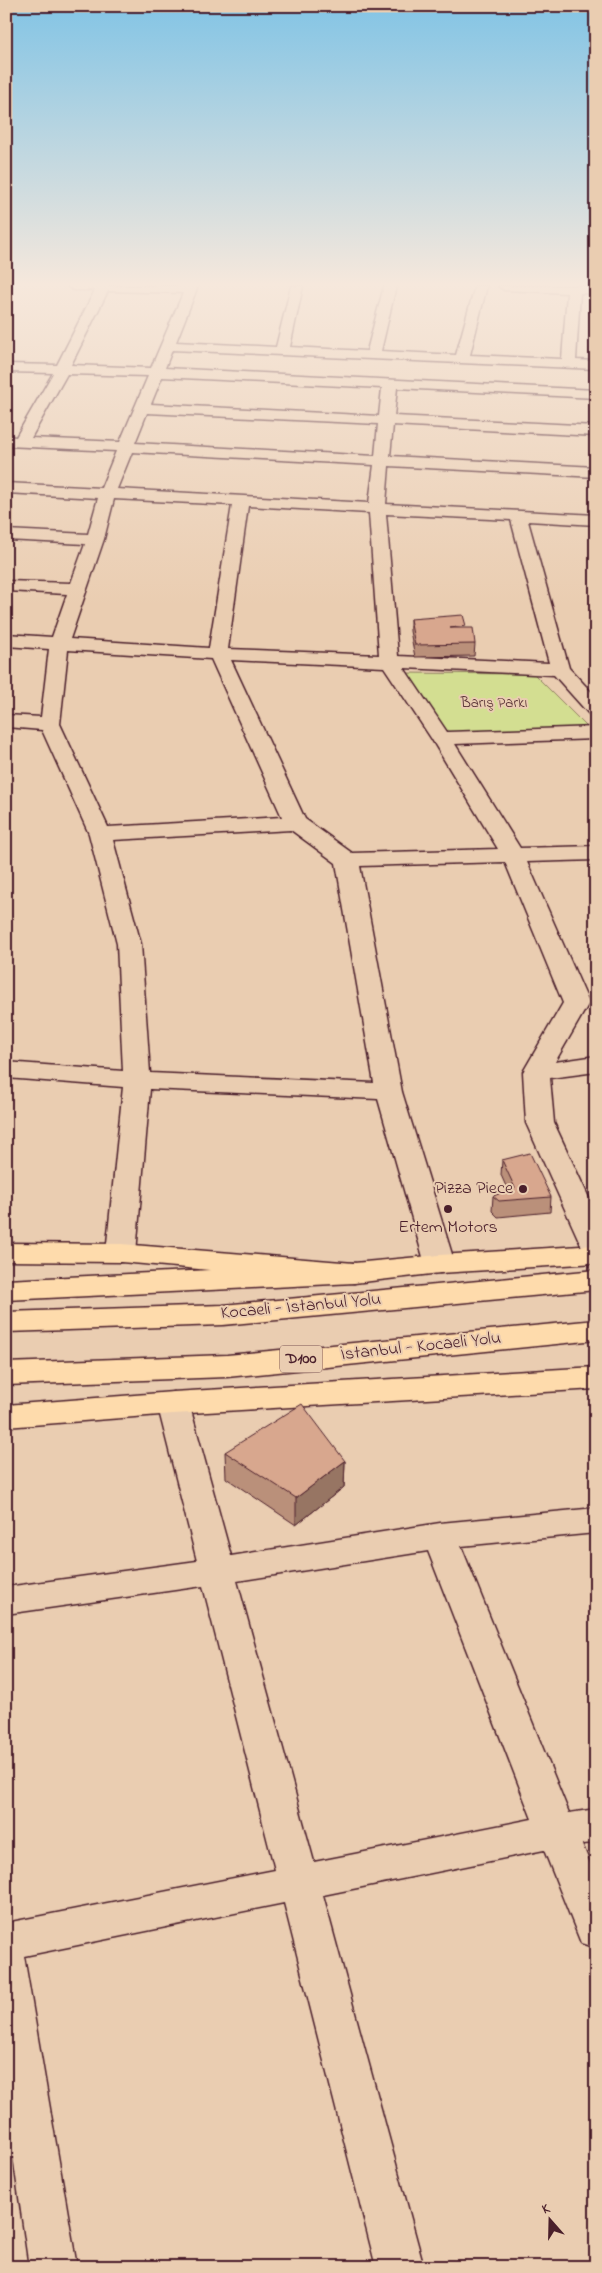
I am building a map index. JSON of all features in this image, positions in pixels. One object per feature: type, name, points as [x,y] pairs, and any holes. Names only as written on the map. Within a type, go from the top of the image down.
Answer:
[{"type":"main road","points":[[6,1252],[121,1253],[354,1273]]},
{"type":"main road","points":[[6,1290],[354,1273],[440,1264],[596,1254]]},
{"type":"main road","name":"Kocaeli - İstanbul Yolu","points":[[6,1322],[223,1315],[596,1280]]},
{"type":"main road","name":"İstanbul - Kocaeli Yolu","points":[[6,1374],[227,1366],[596,1330]]},
{"type":"main road","points":[[6,1416],[173,1403],[596,1378]]},
{"type":"street","points":[[14,442],[47,392]]},
{"type":"street","points":[[121,1253],[137,1080],[129,944],[100,834],[50,724],[59,642],[95,539],[107,493],[149,392]]},
{"type":"street","points":[[389,392],[380,461],[378,507],[389,660],[441,738],[514,855],[576,1003],[536,1072],[540,1123],[596,1245]]},
{"type":"street","points":[[556,392],[596,394]]},
{"type":"street","points":[[142,408],[596,431]]},
{"type":"street","points":[[14,442],[596,472]]},
{"type":"street","points":[[6,488],[596,520]]},
{"type":"street","points":[[241,500],[218,654],[296,823],[348,860],[596,853]]},
{"type":"street","points":[[518,516],[560,669],[596,710]]},
{"type":"street","points":[[6,535],[95,539]]},
{"type":"street","points":[[6,586],[77,589]]},
{"type":"street","points":[[6,640],[218,654],[560,669]]},
{"type":"street","points":[[6,721],[50,724]]},
{"type":"street","points":[[441,738],[596,733]]},
{"type":"street","points":[[100,834],[296,823]]},
{"type":"street","points":[[348,860],[389,1092],[440,1264]]},
{"type":"street","points":[[536,1072],[596,1064]]},
{"type":"street","points":[[6,1070],[137,1080],[389,1092]]},
{"type":"street","points":[[173,1403],[400,2267]]},
{"type":"street","points":[[6,1601],[217,1571],[440,1536],[596,1520]]},
{"type":"street","points":[[440,1536],[596,1930]]},
{"type":"street","points":[[6,1941],[557,1831],[596,1826]]},
{"type":"street","points":[[6,1961],[53,2267]]},
{"type":"green space","name":"Barış Parkı","points":[[397,673],[534,674],[590,730],[438,733]]},
{"type":"building","points":[[463,615],[466,626],[450,628],[473,628],[475,644],[415,645],[410,619]]},
{"type":"building","points":[[530,1153],[551,1197],[499,1201],[493,1196],[515,1188],[502,1160]]},
{"type":"building","points":[[302,1404],[345,1461],[296,1498],[225,1452]]},
{"type":"place","name":"Pizza Piece","points":[[523,1189]]},
{"type":"place","name":"Ertem Motors","points":[[448,1209]]}]
